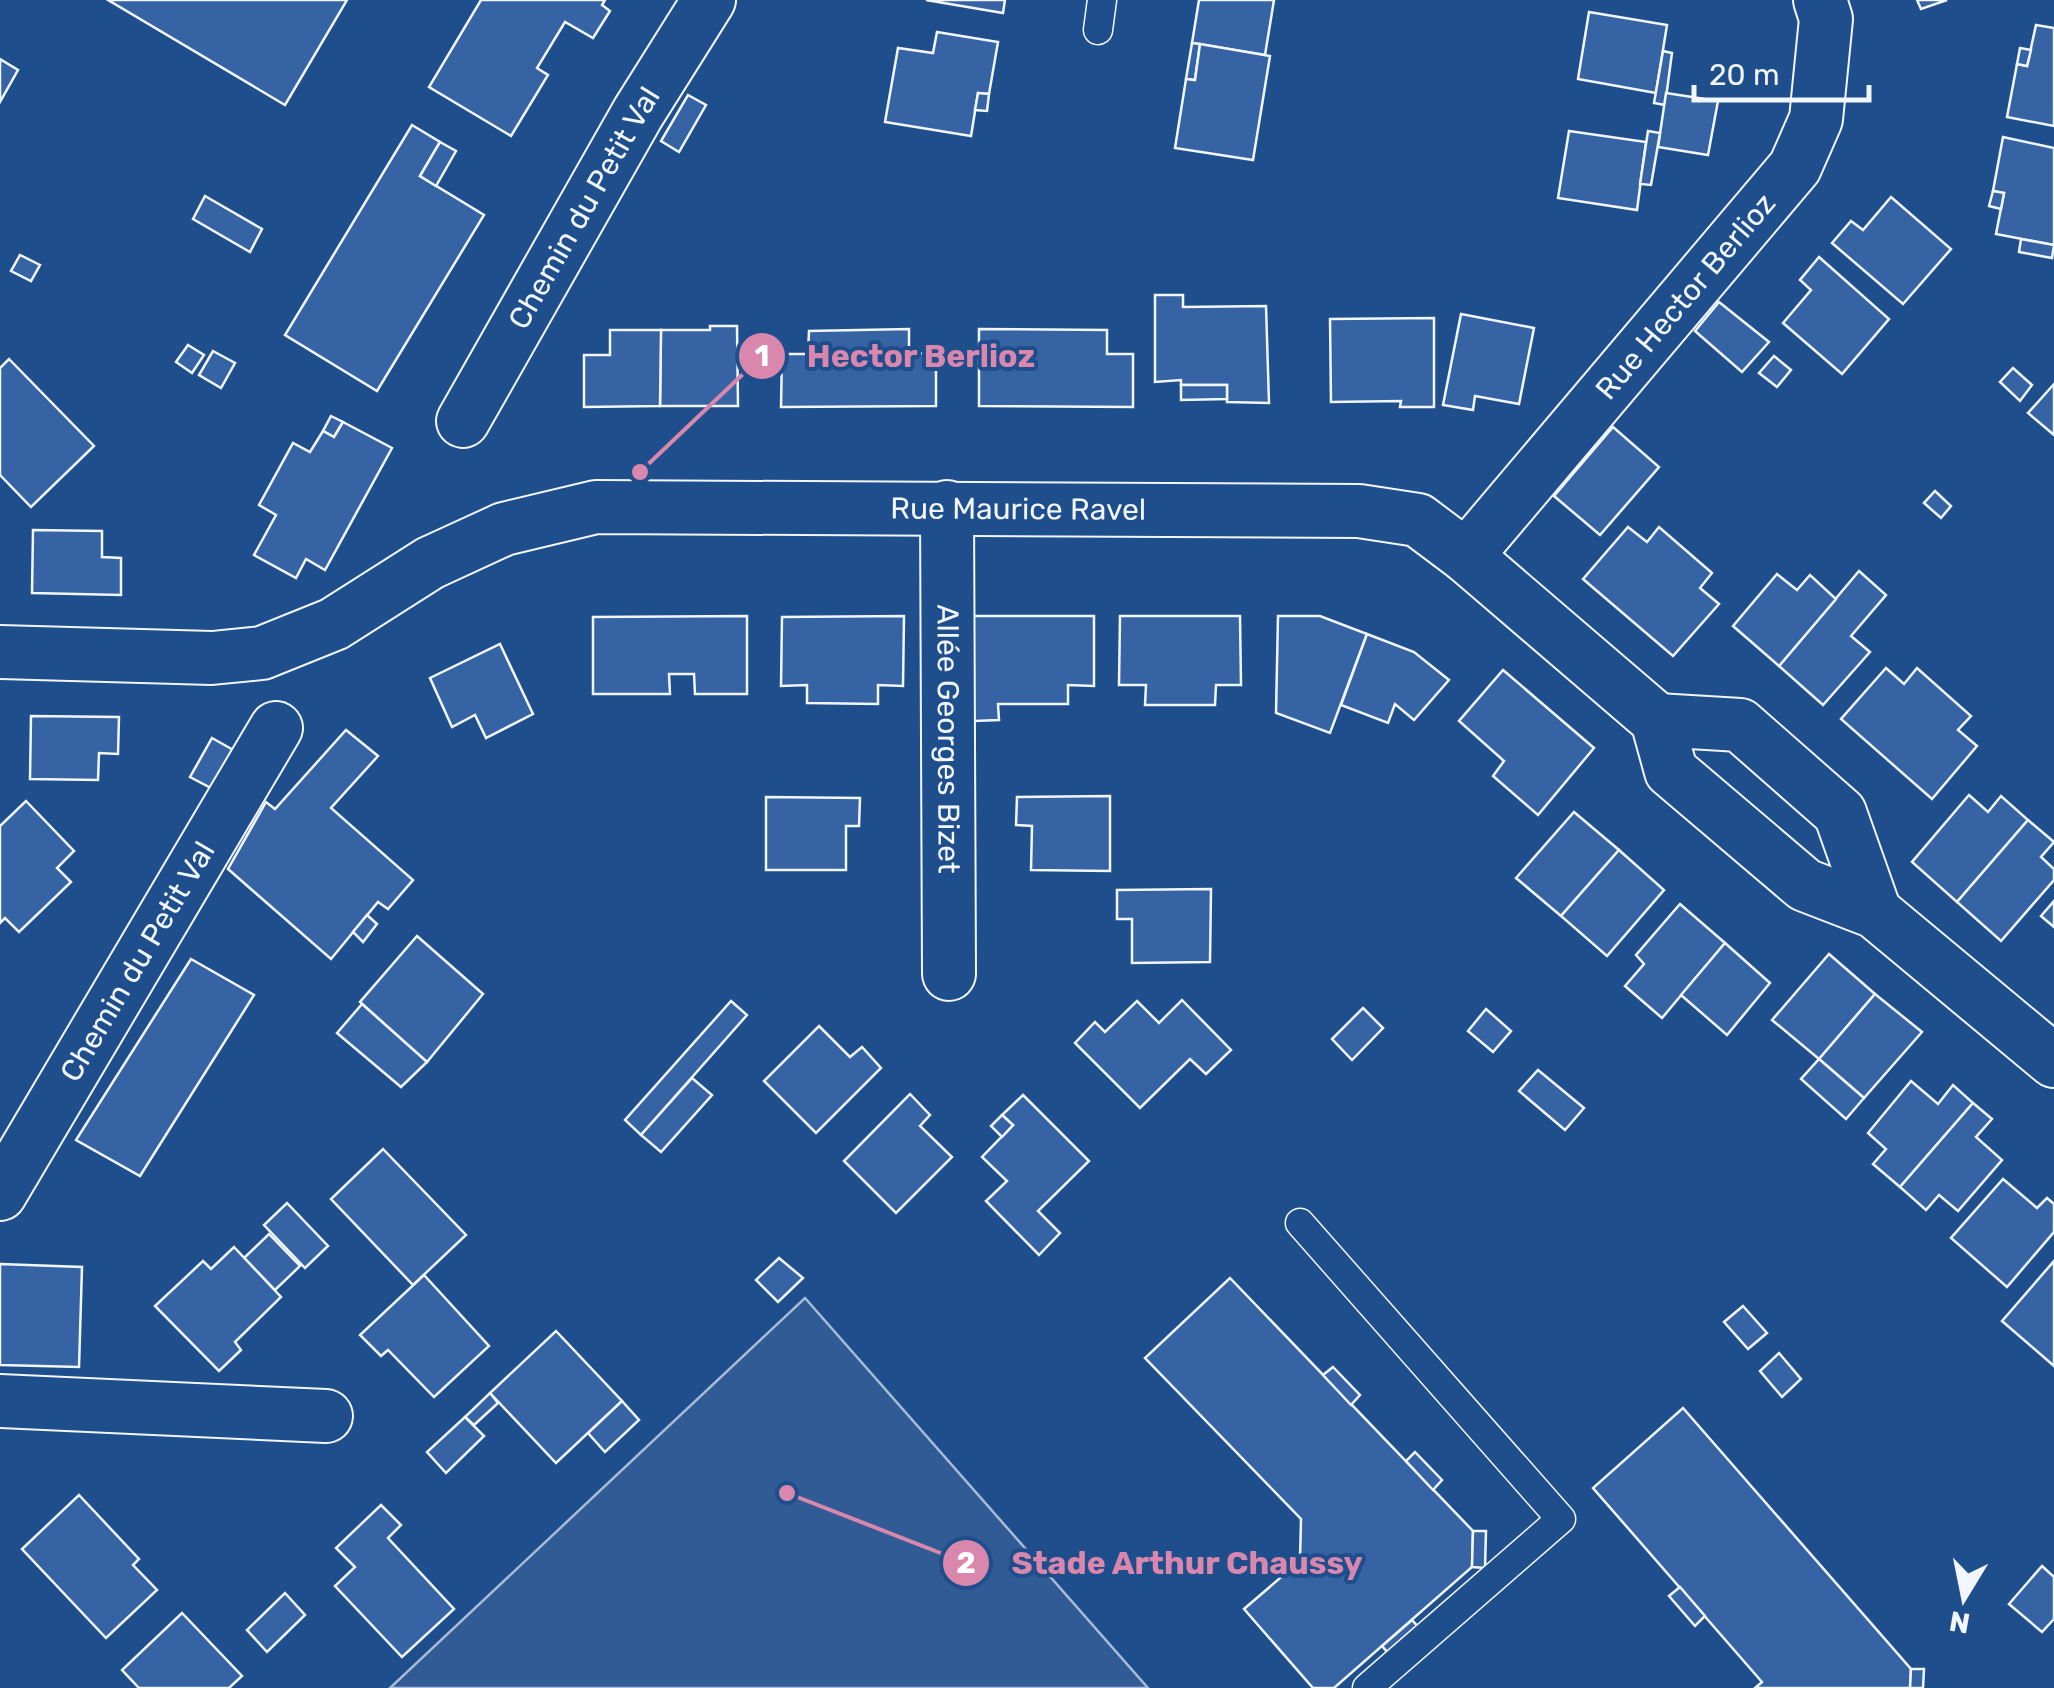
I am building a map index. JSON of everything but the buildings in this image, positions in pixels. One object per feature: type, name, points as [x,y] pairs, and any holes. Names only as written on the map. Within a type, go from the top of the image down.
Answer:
[{"type":"street","name":"Chemin du Petit Val","points":[[463,421],[638,112],[709,0]]},
{"type":"street","name":"Rue Hector Berlioz","points":[[1466,556],[1795,167],[1816,120],[1826,19],[1820,0]]},
{"type":"street","name":"Rue Maurice Ravel","points":[[0,652],[212,658],[262,652],[334,624],[444,556],[504,529],[596,507],[1359,511],[1418,520],[1466,556],[1657,720]]},
{"type":"street","name":"Allée Georges Bizet","points":[[947,507],[949,974]]},
{"type":"street","points":[[1874,912],[1840,813],[1740,725],[1657,720],[1671,772],[1805,885],[1874,912],[2051,1052]]},
{"type":"street","name":"Chemin du Petit Val","points":[[0,1194],[276,728]]},
{"type":"street","points":[[0,1401],[326,1416]]},
{"type":"lane","points":[[1098,30],[1102,0]]},
{"type":"lane","points":[[1300,1224],[1561,1519],[1368,1688]]},
{"type":"shaded area","points":[[805,1298],[1148,1688],[390,1688]]},
{"type":"place","name":"Hector Berlioz","points":[[640,472]]},
{"type":"place","name":"Stade Arthur Chaussy","points":[[787,1493]]}]
